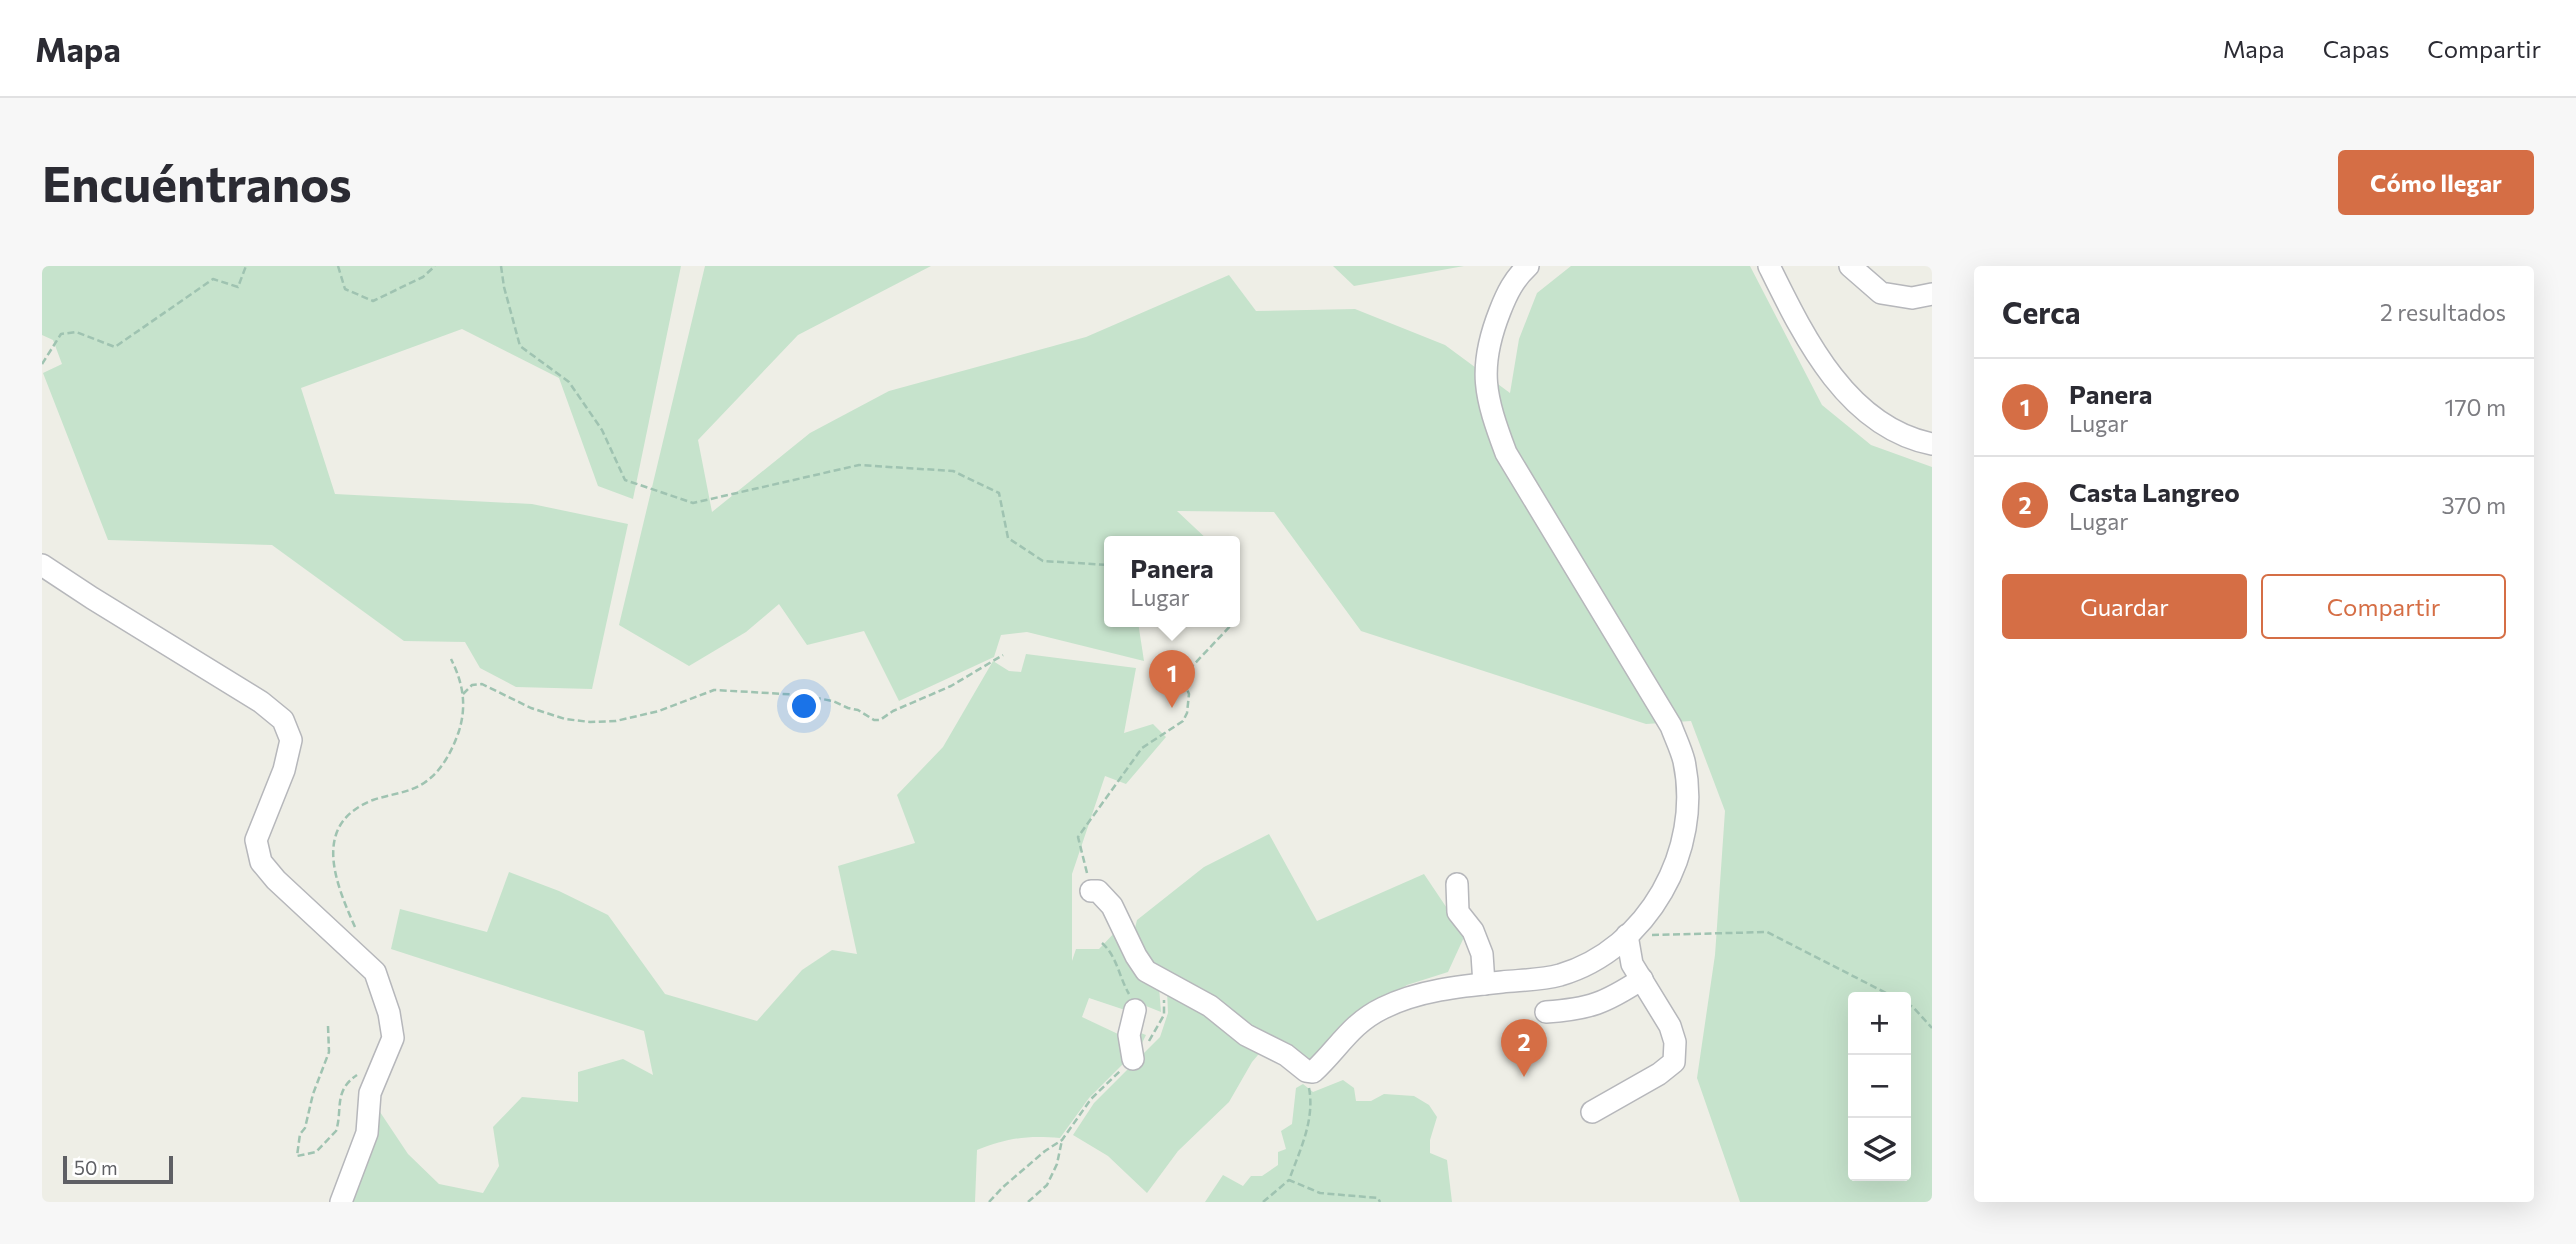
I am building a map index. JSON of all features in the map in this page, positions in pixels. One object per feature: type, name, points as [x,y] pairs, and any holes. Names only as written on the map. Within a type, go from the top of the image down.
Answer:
[{"type":"street","points":[[1091,891],[1098,891],[1112,906],[1146,971],[1199,999],[1246,1035],[1286,1055],[1306,1071],[1313,1072],[1357,1023],[1384,1007],[1443,989],[1536,980],[1560,975],[1606,954],[1644,920],[1662,895],[1681,848],[1687,803],[1684,760],[1671,726],[1506,453],[1490,412],[1485,359],[1490,335],[1515,278],[1528,266]]},
{"type":"street","points":[[1769,266],[1796,320],[1849,398],[1877,422],[1912,440],[1932,444]]},
{"type":"street","points":[[1850,266],[1881,293],[1912,298],[1932,294]]},
{"type":"street","points":[[42,565],[261,702],[283,720],[291,740],[284,769],[256,840],[261,862],[276,880],[375,972],[389,1013],[393,1038],[370,1093],[367,1133],[341,1202]]},
{"type":"street","points":[[1457,884],[1458,912],[1473,931],[1482,954],[1484,984]]},
{"type":"street","points":[[1592,1112],[1659,1074],[1674,1062],[1675,1042],[1670,1026],[1632,964],[1628,936]]},
{"type":"street","points":[[1546,1012],[1598,1005],[1642,979]]},
{"type":"street","points":[[1133,1059],[1129,1043],[1135,1010]]},
{"type":"path","points":[[42,364],[61,334],[76,332],[115,347],[213,279],[237,287],[246,266]]},
{"type":"path","points":[[338,266],[345,289],[373,301],[424,277],[435,266]]},
{"type":"path","points":[[501,266],[520,346],[569,382],[602,430],[625,480],[693,503],[859,465],[953,471],[999,493],[1008,538],[1043,561],[1104,565]]},
{"type":"path","points":[[1091,891],[1078,837],[1142,748],[1182,721],[1187,713],[1189,694],[1182,677],[1229,627]]},
{"type":"path","points":[[463,694],[472,685],[482,684],[531,708],[565,719],[590,722],[616,721],[659,711],[714,690],[800,695],[833,701],[858,710],[874,720],[880,720],[893,711],[910,706],[951,686],[1003,655]]},
{"type":"path","points":[[360,937],[334,868],[332,851],[336,830],[346,817],[362,806],[409,790],[429,779],[451,751],[462,719],[463,694],[462,682],[451,659]]},
{"type":"path","points":[[1628,936],[1766,932],[1884,992]]},
{"type":"path","points":[[1102,943],[1114,958],[1135,1010]]},
{"type":"path","points":[[989,1202],[1045,1151],[1062,1140],[1091,1099],[1133,1059],[1159,1027],[1164,1015],[1163,982]]},
{"type":"path","points":[[1911,1006],[1932,1028]]},
{"type":"path","points":[[328,1026],[329,1052],[305,1128],[298,1139],[297,1156],[316,1152],[336,1131],[338,1108],[348,1082],[360,1073],[380,1070]]},
{"type":"path","points":[[1263,1202],[1289,1180],[1307,1132],[1311,1101],[1306,1071]]},
{"type":"path","points":[[1028,1202],[1047,1185],[1057,1164],[1062,1140]]},
{"type":"path","points":[[1289,1180],[1321,1193],[1378,1198],[1380,1202]]},
{"type":"green space","points":[[42,266],[681,266],[633,499],[598,486],[559,378],[462,329],[301,388],[335,494],[532,504],[628,524],[592,689],[516,687],[480,668],[465,642],[404,641],[272,545],[108,540],[43,373],[62,364],[53,340],[42,335]]},
{"type":"green space","points":[[705,266],[931,266],[798,335],[698,440],[712,512],[810,433],[889,391],[1086,337],[1229,275],[1256,311],[1355,309],[1445,345],[1510,393],[1519,339],[1537,293],[1571,266],[1750,266],[1822,405],[1871,445],[1932,467],[1932,1202],[1740,1202],[1697,1078],[1715,955],[1725,811],[1691,721],[1646,724],[1361,631],[1274,512],[1177,511],[1204,536],[1104,536],[1104,627],[1139,627],[1144,661],[1027,632],[1001,635],[994,657],[899,701],[864,631],[807,645],[779,604],[746,632],[689,666],[619,625]]},
{"type":"green space","points":[[1333,266],[1464,266],[1354,286]]},
{"type":"green space","points":[[1026,654],[1136,668],[1124,733],[1153,724],[1166,737],[1126,784],[1105,776],[1072,874],[1072,961],[1076,949],[1099,949],[1118,929],[1159,987],[1161,1012],[1141,1004],[1130,1029],[1146,1035],[1140,1047],[1089,1098],[1060,1138],[1018,1138],[977,1150],[975,1202],[349,1202],[378,1109],[408,1154],[439,1184],[483,1193],[499,1166],[493,1127],[522,1097],[578,1102],[578,1072],[623,1059],[653,1075],[644,1031],[391,949],[400,909],[487,932],[509,872],[559,891],[608,915],[665,994],[757,1021],[802,970],[832,950],[857,954],[838,866],[915,843],[897,795],[943,747],[993,661],[1009,671],[1021,672]],"holes":[[[1089,998],[1125,1010],[1118,1034],[1082,1017]]]},
{"type":"green space","points":[[1269,834],[1317,921],[1424,874],[1465,935],[1448,972],[1407,985],[1354,1019],[1308,1067],[1162,975],[1133,936],[1137,920],[1204,867]]},
{"type":"green space","points":[[1167,990],[1263,1049],[1252,1062],[1229,1102],[1178,1151],[1147,1193],[1108,1156],[1073,1135],[1094,1103],[1160,1037],[1168,1013]]},
{"type":"green space","points":[[1343,1080],[1354,1088],[1356,1101],[1371,1101],[1384,1094],[1414,1096],[1429,1105],[1437,1117],[1430,1140],[1430,1153],[1447,1160],[1452,1202],[1205,1202],[1223,1175],[1243,1186],[1251,1176],[1262,1176],[1278,1165],[1278,1152],[1286,1149],[1281,1131],[1292,1124],[1296,1088],[1303,1084],[1313,1092]]},
{"type":"place","name":"Panera","points":[[1172,708]]},
{"type":"place","name":"Casta Langreo","points":[[1524,1077]]}]
